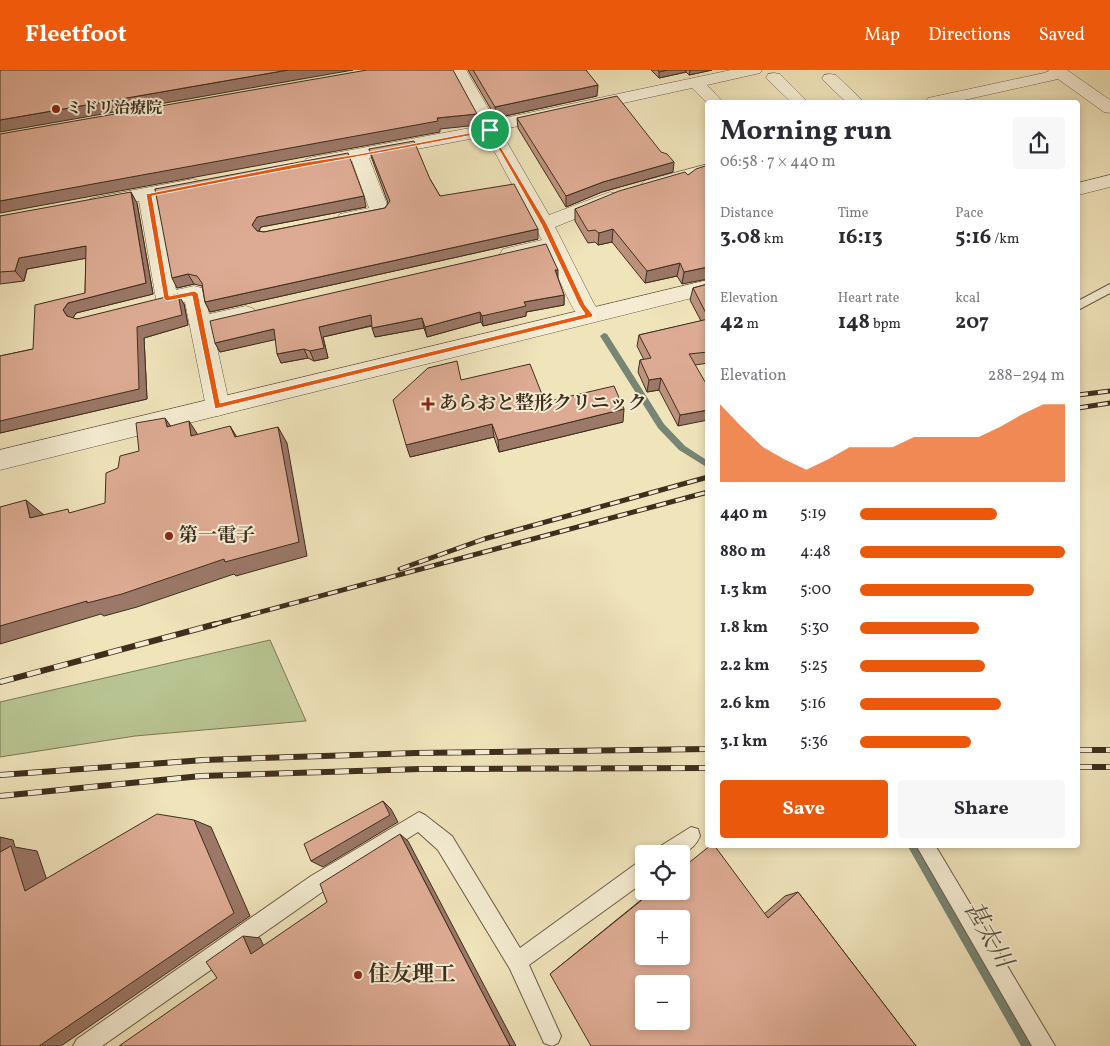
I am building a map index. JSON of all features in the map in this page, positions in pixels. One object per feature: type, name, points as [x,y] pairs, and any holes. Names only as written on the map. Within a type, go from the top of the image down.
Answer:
[{"type":"street","points":[[458,70],[544,224],[552,244],[590,315]]},
{"type":"street","points":[[300,164],[359,156],[490,129],[754,70]]},
{"type":"street","points":[[943,100],[1050,77],[1058,71],[1110,108]]},
{"type":"street","points":[[774,78],[798,100]]},
{"type":"street","points":[[830,79],[854,100]]},
{"type":"street","points":[[695,82],[713,100]]},
{"type":"street","points":[[333,221],[380,212],[359,156]]},
{"type":"street","points":[[544,224],[632,191],[705,169]]},
{"type":"street","points":[[1080,189],[1110,181]]},
{"type":"street","points":[[79,206],[212,182]]},
{"type":"street","points":[[148,195],[158,302],[194,293],[218,407]]},
{"type":"street","points":[[491,258],[552,244]]},
{"type":"street","points":[[0,460],[705,288]]},
{"type":"street","points":[[201,324],[268,308]]},
{"type":"lane","points":[[1080,305],[1110,288]]},
{"type":"lane","points":[[84,1046],[318,883],[419,821],[445,843],[517,962],[551,1036]]},
{"type":"lane","points":[[678,845],[691,836]]},
{"type":"lane","points":[[927,848],[1044,1046]]},
{"type":"lane","points":[[517,962],[635,877]]},
{"type":"green space","points":[[270,640],[306,721],[135,736],[0,757],[0,702]]},
{"type":"building","points":[[0,70],[288,70],[0,120]]},
{"type":"building","points":[[367,70],[453,70],[477,114],[437,118],[438,121],[0,201],[0,134]]},
{"type":"building","points":[[473,70],[586,70],[598,85],[495,107]]},
{"type":"building","points":[[617,96],[661,152],[667,154],[674,162],[603,182],[566,196],[517,118]]},
{"type":"building","points":[[414,141],[430,179],[440,196],[514,184],[538,229],[205,302],[202,283],[197,276],[188,274],[172,278],[155,189],[348,153],[364,196],[257,217],[252,225],[257,231],[264,232],[385,208],[390,201],[369,149]]},
{"type":"building","points":[[705,166],[705,268],[684,272],[680,263],[647,271],[613,229],[599,233],[595,230],[588,231],[575,209],[619,191],[685,172],[688,175],[696,169]]},
{"type":"building","points":[[131,192],[146,283],[68,303],[63,310],[67,316],[77,319],[178,294],[182,315],[137,327],[139,389],[0,421],[0,356],[33,349],[35,305],[85,293],[86,246],[19,258],[15,271],[0,272],[0,216]]},
{"type":"building","points":[[546,244],[558,270],[555,270],[564,295],[524,302],[526,306],[482,316],[480,312],[425,327],[422,318],[372,328],[371,315],[319,327],[324,348],[310,351],[304,349],[277,354],[274,329],[215,343],[210,321]]},
{"type":"building","points":[[705,285],[705,311],[693,288]]},
{"type":"building","points":[[705,320],[705,352],[689,354],[705,382],[705,411],[680,415],[661,378],[649,380],[640,360],[651,358],[639,335]]},
{"type":"building","points":[[457,361],[461,380],[530,364],[545,402],[614,386],[624,409],[498,440],[492,424],[406,445],[393,400],[428,368]]},
{"type":"building","points":[[165,418],[167,427],[189,421],[191,436],[230,426],[235,437],[278,427],[299,542],[225,562],[224,559],[122,594],[87,603],[87,601],[0,626],[0,507],[26,500],[30,518],[68,509],[69,513],[105,503],[106,473],[118,468],[120,456],[139,451],[136,423]]},
{"type":"building","points":[[383,801],[390,815],[311,861],[304,844]]},
{"type":"building","points":[[157,814],[194,820],[234,913],[39,1046],[0,1046],[0,852],[11,846],[25,891]]},
{"type":"building","name":"住友理工","points":[[400,834],[510,1046],[119,1046],[217,978],[206,962],[243,936],[251,954],[327,902],[320,884]]},
{"type":"building","points":[[707,848],[716,848],[768,918],[798,892],[916,1046],[591,1046],[550,974],[642,900],[690,900],[690,862]]},
{"type":"waterway","name":"甚太川","points":[[604,336],[661,426],[682,448],[705,463]]},
{"type":"waterway","name":"甚太川","points":[[914,848],[1028,1046]]},
{"type":"railway","points":[[1080,395],[1110,391]]},
{"type":"railway","points":[[1080,408],[1110,403]]},
{"type":"railway","points":[[400,569],[484,539],[705,478]]},
{"type":"railway","points":[[212,625],[705,493]]},
{"type":"railway","points":[[0,682],[216,624]]},
{"type":"railway","points":[[0,775],[204,760],[416,753],[705,749]]},
{"type":"railway","points":[[1080,750],[1110,750]]},
{"type":"railway","points":[[1080,767],[1110,767]]},
{"type":"railway","points":[[0,796],[201,776],[420,769],[705,768]]},
{"type":"place","name":"ミドリ治療院","points":[[56,109]]},
{"type":"place","name":"あらおと整形クリニック","points":[[428,404]]},
{"type":"place","name":"第一電子","points":[[169,536]]},
{"type":"place","name":"住友理工","points":[[358,975]]},
{"type":"route","points":[[490,130],[544,224],[552,244],[590,315],[218,407],[194,293],[167,299],[148,195],[300,164],[304,165],[341,157],[359,156],[490,130]]}]
